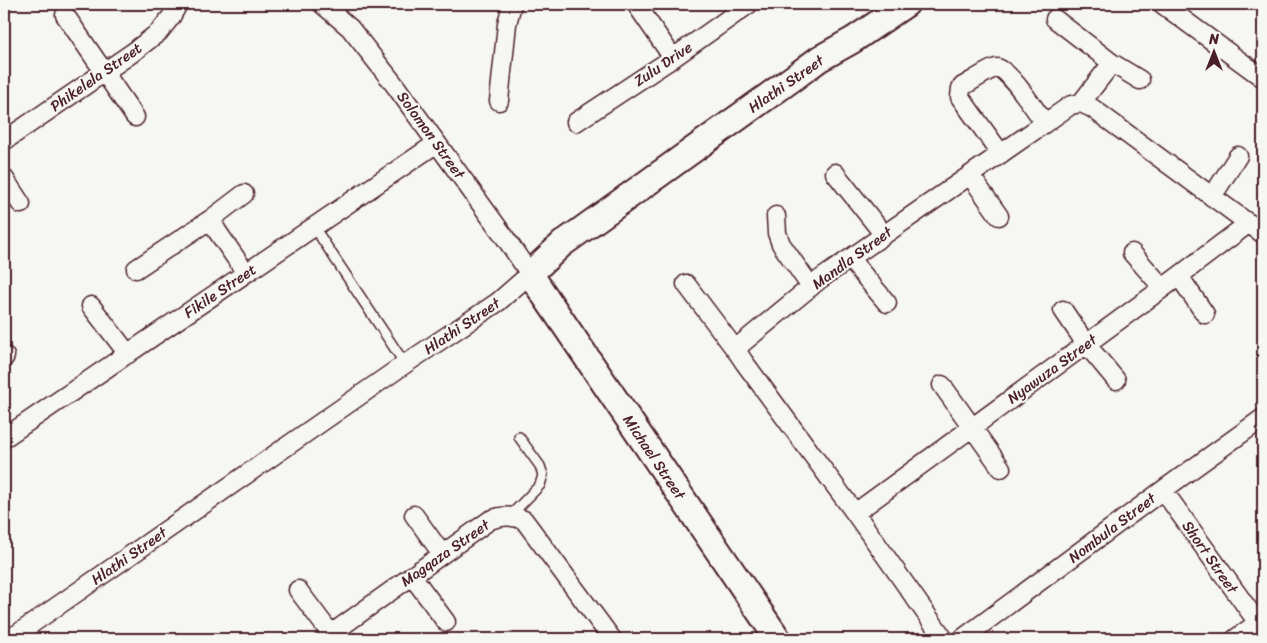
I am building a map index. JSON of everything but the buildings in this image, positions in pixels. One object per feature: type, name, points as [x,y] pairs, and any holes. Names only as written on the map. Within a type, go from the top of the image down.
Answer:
[{"type":"street","name":"Phikelela Street","points":[[4,141],[132,53],[159,32],[171,17],[178,4]]},
{"type":"street","name":"Solomon Street","points":[[324,4],[350,28],[394,84],[530,274]]},
{"type":"street","points":[[499,101],[506,24],[512,4]]},
{"type":"street","points":[[636,4],[673,58]]},
{"type":"street","name":"Zulu Drive","points":[[576,122],[673,58],[749,4]]},
{"type":"street","name":"Hlathi Street","points":[[10,639],[404,364],[498,302],[562,244],[819,59],[853,40],[906,4]]},
{"type":"street","points":[[1162,4],[1263,78]]},
{"type":"street","points":[[65,15],[135,117]]},
{"type":"street","points":[[1054,19],[1112,63],[1140,80]]},
{"type":"street","points":[[1112,63],[1081,103],[1092,108],[1263,234]]},
{"type":"street","points":[[1001,154],[960,97],[959,94],[962,86],[993,69],[999,68],[1013,81],[1044,124]]},
{"type":"street","name":"Mandla Street","points":[[738,353],[740,345],[811,287],[1071,105],[1081,103]]},
{"type":"street","name":"Fikile Street","points":[[7,431],[128,354],[437,143]]},
{"type":"street","points":[[1212,197],[1238,156]]},
{"type":"street","points":[[835,173],[884,235]]},
{"type":"street","points":[[970,175],[998,216]]},
{"type":"street","points":[[4,178],[21,204]]},
{"type":"street","points":[[136,269],[211,219],[244,194]]},
{"type":"street","points":[[776,216],[778,238],[811,287]]},
{"type":"street","points":[[211,219],[246,274]]},
{"type":"street","name":"Nyawuza Street","points":[[855,513],[1249,223]]},
{"type":"street","points":[[1132,253],[1163,288]]},
{"type":"street","points":[[850,259],[887,303]]},
{"type":"street","name":"Michael Street","points":[[530,274],[778,639]]},
{"type":"street","points":[[1178,276],[1205,314]]},
{"type":"street","points":[[686,284],[855,513],[944,639]]},
{"type":"street","points":[[91,306],[128,354]]},
{"type":"street","points":[[1063,310],[1086,344],[1116,380]]},
{"type":"street","points":[[942,385],[1001,468]]},
{"type":"street","name":"Nombula Street","points":[[962,639],[1263,418]]},
{"type":"street","name":"Short Street","points":[[1163,490],[1260,621]]},
{"type":"street","points":[[414,514],[442,554]]},
{"type":"street","name":"Magqaza Street","points":[[328,637],[490,520],[500,516],[510,516],[524,520],[612,639]]},
{"type":"street","points":[[412,576],[446,622]]},
{"type":"street","points":[[298,590],[328,637]]},
{"type":"street","points":[[1235,639],[1260,621]]},
{"type":"lane","points":[[314,227],[404,364]]},
{"type":"lane","points":[[510,516],[540,485],[542,474],[540,466],[519,437]]}]
